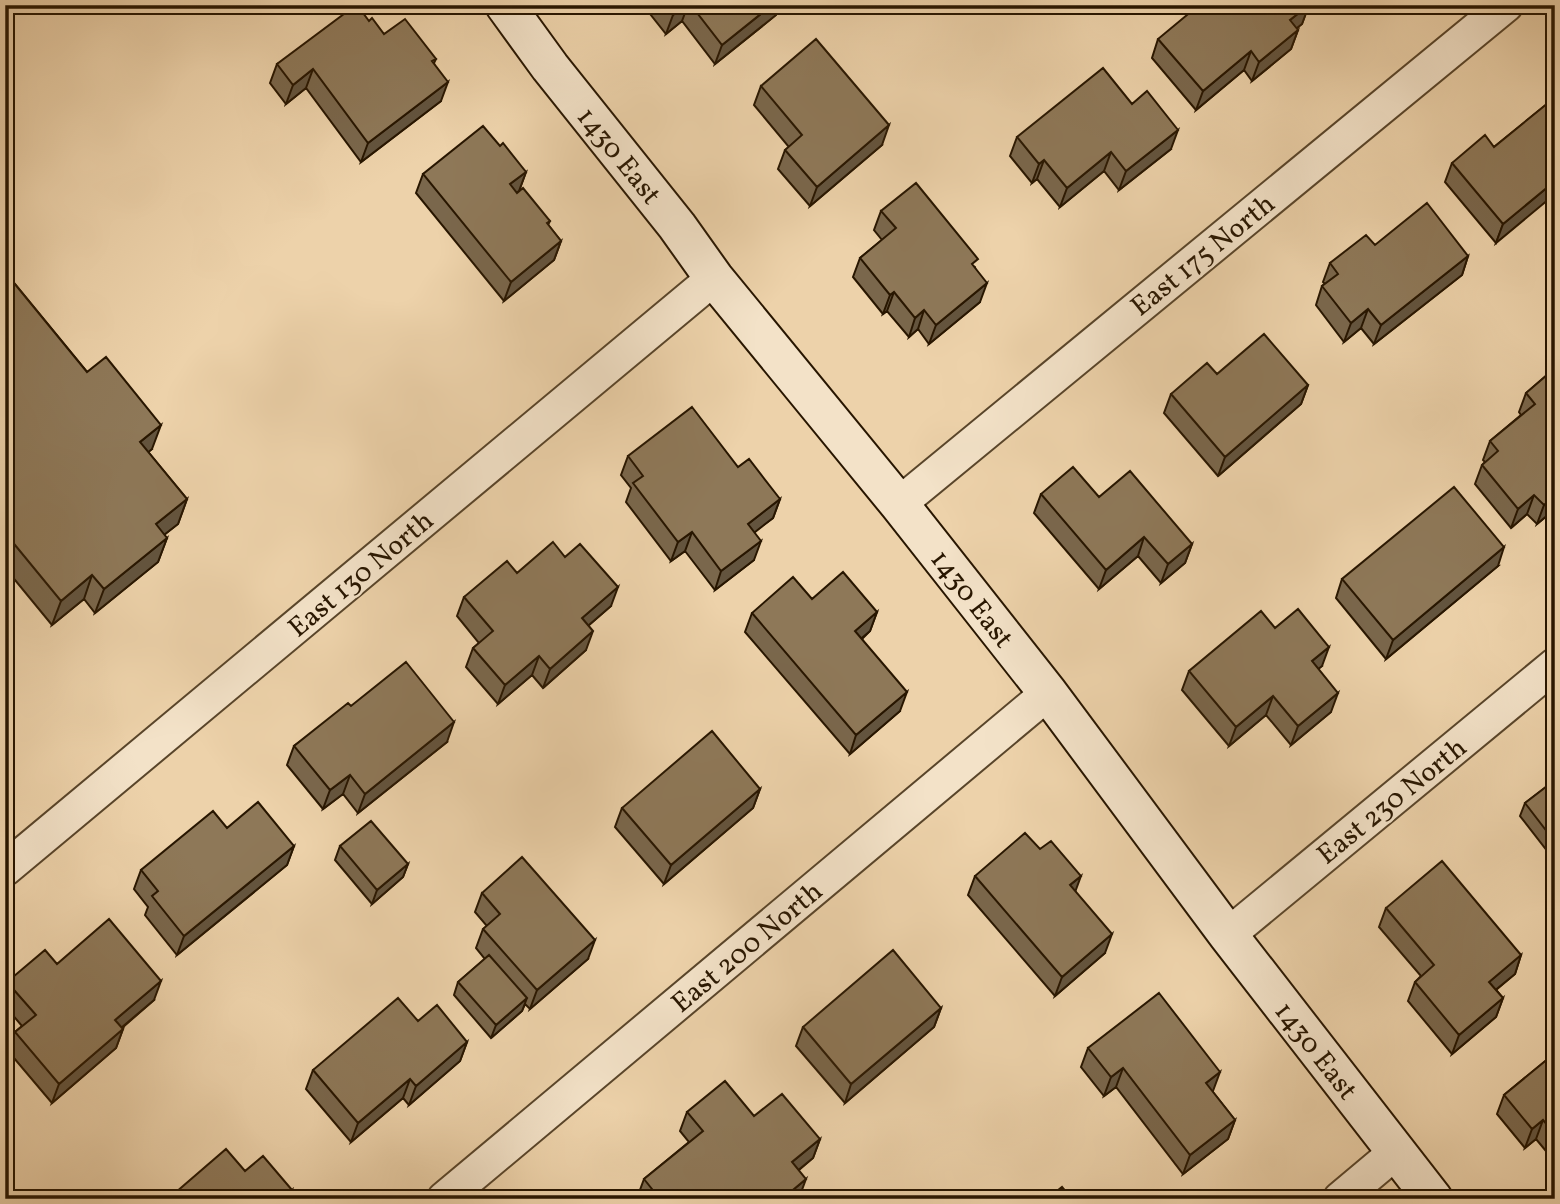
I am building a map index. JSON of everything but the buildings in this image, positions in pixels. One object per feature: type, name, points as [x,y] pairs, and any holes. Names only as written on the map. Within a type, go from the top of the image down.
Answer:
[{"type":"street","name":"1430 East","points":[[505,5],[715,278],[1048,693],[1228,935],[1433,1199]]},
{"type":"street","name":"East 175 North","points":[[899,504],[1506,5]]},
{"type":"street","name":"East 130 North","points":[[5,869],[715,278]]},
{"type":"street","name":"East 230 North","points":[[1228,935],[1555,665]]},
{"type":"street","name":"East 200 North","points":[[444,1199],[1048,693]]},
{"type":"street","points":[[1340,1199],[1396,1152]]}]
